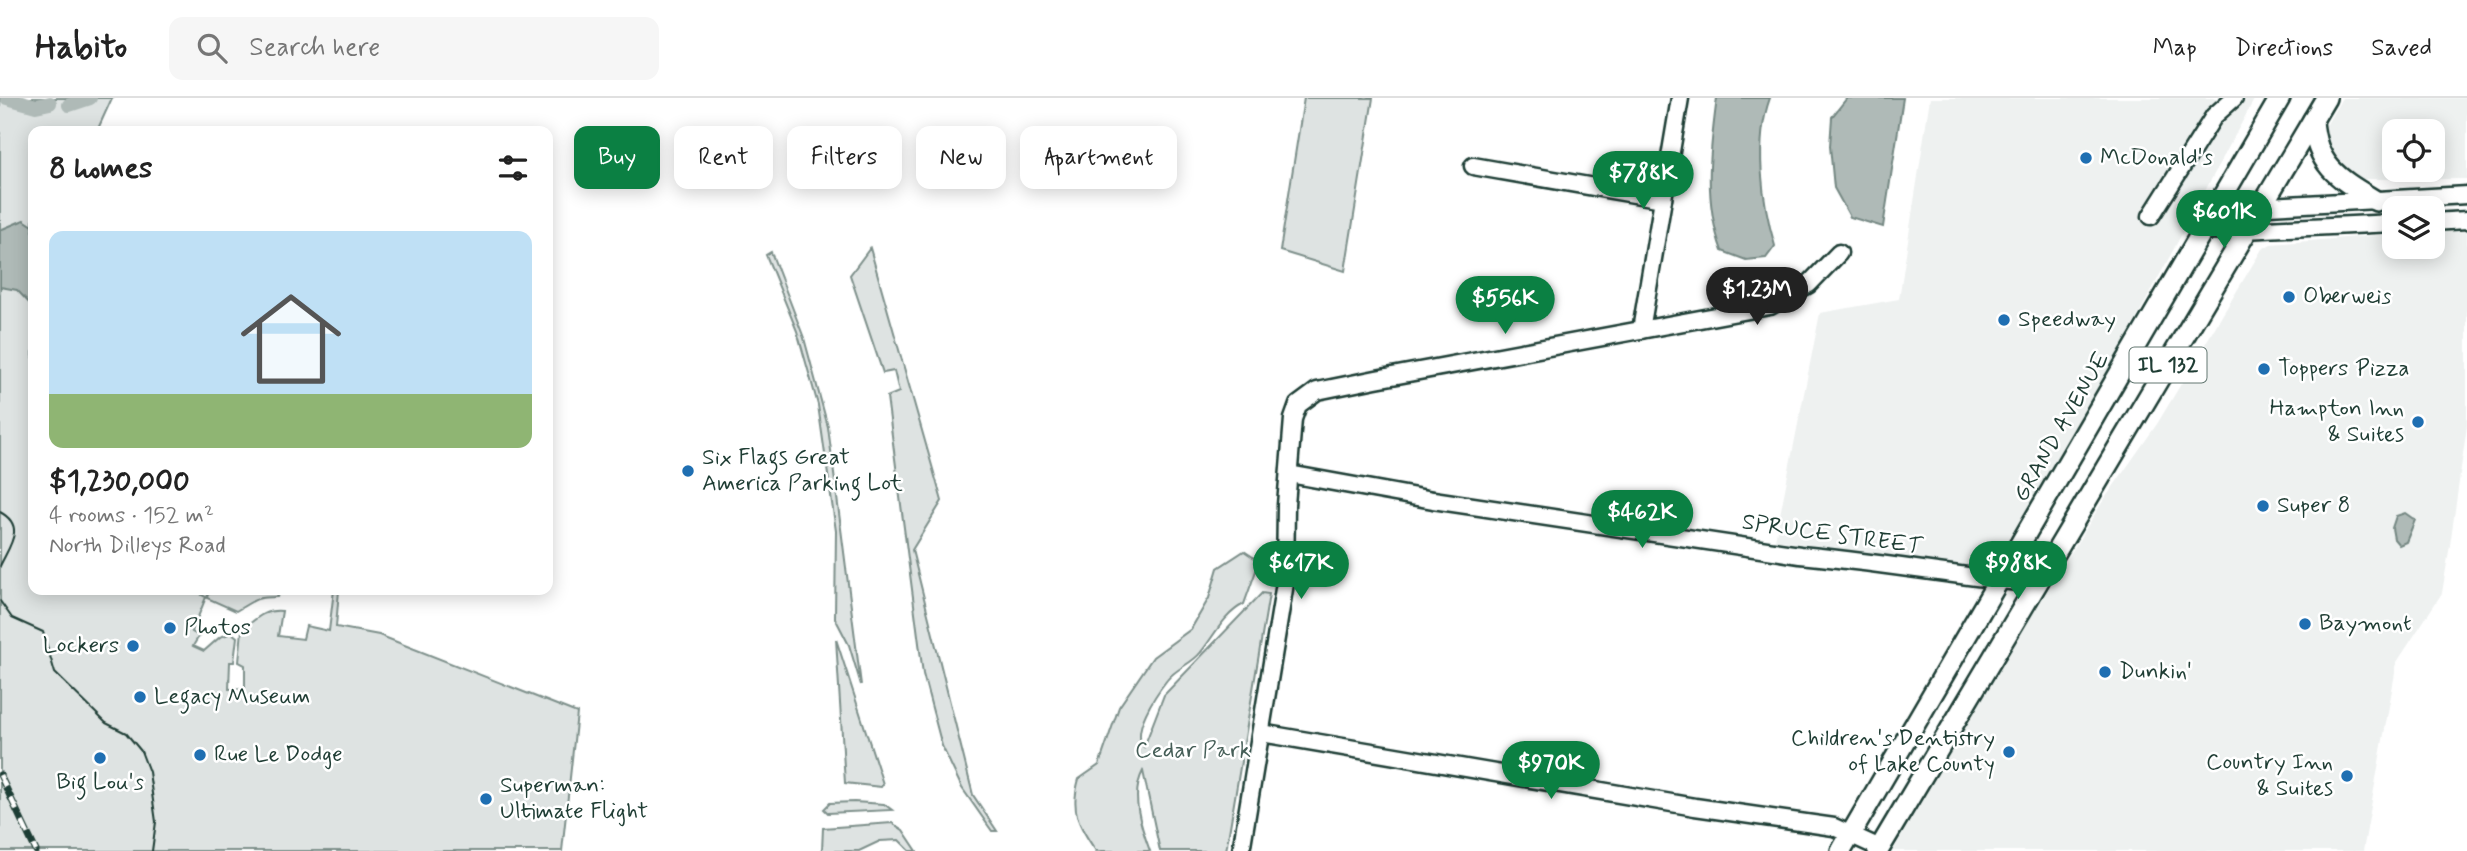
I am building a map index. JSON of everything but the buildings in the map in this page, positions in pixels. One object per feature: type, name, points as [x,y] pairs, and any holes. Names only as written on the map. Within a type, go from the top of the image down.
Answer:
[{"type":"main road","name":"GRAND AVENUE","points":[[1846,842],[2001,581],[2280,98]]},
{"type":"main road","name":"IL 132","points":[[1879,850],[2245,230],[2326,98]]},
{"type":"main road","points":[[2313,120],[2316,141],[2328,168],[2376,201]]},
{"type":"street","points":[[1641,330],[1680,98]]},
{"type":"street","points":[[2151,216],[2214,116],[2234,98]]},
{"type":"street","points":[[1473,166],[1663,199]]},
{"type":"street","points":[[2214,209],[2467,195]]},
{"type":"street","points":[[2445,221],[2467,220]]},
{"type":"street","points":[[2201,232],[2382,224]]},
{"type":"street","points":[[1241,851],[1285,583],[1293,419],[1298,405],[1317,391],[1770,306],[1809,284],[1839,253]]},
{"type":"street","name":"SPRUCE STREET","points":[[1289,474],[1433,499],[1800,555],[2038,584]]},
{"type":"street","points":[[1261,733],[1695,807],[1834,827],[1846,842],[1879,850]]},
{"type":"shaded area","points":[[1717,98],[1770,98],[1765,115],[1761,153],[1766,211],[1775,246],[1766,258],[1746,260],[1722,251],[1716,232],[1710,175]]},
{"type":"shaded area","points":[[1847,98],[1903,98],[1883,227],[1850,217],[1834,188],[1830,146],[1832,117]]},
{"type":"shaded area","points":[[1930,98],[2255,98],[2106,375],[1997,560],[1982,569],[1775,540],[1820,313],[1899,299]]},
{"type":"shaded area","points":[[2342,98],[2467,98],[2467,179],[2445,179],[2445,119],[2382,119],[2382,179],[2363,179],[2349,175],[2327,150],[2325,127]]},
{"type":"shaded area","points":[[24,220],[28,223],[28,302],[17,290],[0,287],[0,230]]},
{"type":"shaded area","points":[[2467,229],[2467,426],[2442,593],[2397,662],[2363,851],[1893,851],[1995,676],[2101,504],[2157,424],[2262,249],[2271,244],[2382,235],[2382,259],[2445,259],[2445,230]]},
{"type":"shaded area","points":[[2405,513],[2415,520],[2406,542],[2399,545],[2394,539],[2392,528],[2396,516]]},
{"type":"green space","points":[[0,98],[112,98],[99,126],[28,126],[28,595],[202,595],[206,597],[192,632],[199,636],[193,646],[204,651],[220,637],[232,633],[237,637],[234,662],[230,662],[229,689],[245,688],[245,665],[239,662],[242,630],[260,616],[282,611],[278,636],[303,639],[306,626],[329,631],[333,595],[339,595],[336,627],[379,635],[577,713],[562,851],[0,851]]},
{"type":"green space","points":[[1304,98],[1373,98],[1345,271],[1280,251]]},
{"type":"green space","points":[[870,248],[942,501],[912,550],[973,795],[997,831],[992,831],[962,788],[942,746],[923,674],[887,397],[899,392],[894,371],[883,373],[850,275]]},
{"type":"green space","points":[[771,252],[804,338],[828,427],[861,685],[849,645],[835,618],[836,531],[818,405],[797,331],[766,255]]},
{"type":"green space","name":"Cedar Park","points":[[1244,551],[1256,559],[1257,568],[1244,604],[1225,619],[1197,656],[1167,680],[1146,713],[1140,732],[1144,747],[1164,695],[1262,593],[1269,594],[1226,851],[1160,851],[1143,771],[1137,790],[1137,801],[1140,821],[1150,851],[1096,851],[1077,817],[1075,800],[1079,779],[1099,765],[1119,707],[1153,657],[1191,629],[1209,598],[1218,568]]},
{"type":"green space","points":[[208,595],[278,595],[255,600],[236,611],[207,598]]},
{"type":"green space","points":[[836,639],[883,784],[881,787],[845,783]]},
{"type":"green space","points":[[830,803],[884,804],[892,810],[828,813],[824,809]]},
{"type":"green space","points":[[892,823],[903,830],[917,851],[910,851],[899,840],[880,841],[859,851],[822,851],[823,828]]},
{"type":"waterway","points":[[7,98],[36,106],[50,103]]},
{"type":"waterway","points":[[69,105],[90,98]]},
{"type":"tram line","points":[[0,512],[8,517],[14,530],[0,566]]},
{"type":"tram line","points":[[0,601],[12,618],[43,632],[55,673],[106,723],[126,733],[141,751],[149,772],[156,822],[152,851]]},
{"type":"railway","points":[[0,775],[36,851]]},
{"type":"place","name":"McDonald's","points":[[2086,158]]},
{"type":"place","name":"Oberweis","points":[[2289,297]]},
{"type":"place","name":"Speedway","points":[[2004,320]]},
{"type":"place","name":"Toppers Pizza","points":[[2264,369]]},
{"type":"place","name":"Hampton Inn & Suites","points":[[2418,422]]},
{"type":"place","name":"Six Flags Great America Parking Lot","points":[[688,471]]},
{"type":"place","name":"Super 8","points":[[2263,506]]},
{"type":"place","name":"Baymont","points":[[2305,624]]},
{"type":"place","name":"Photos","points":[[170,628]]},
{"type":"place","name":"Lockers","points":[[133,646]]},
{"type":"place","name":"Dunkin'","points":[[2105,672]]},
{"type":"place","name":"Legacy Museum","points":[[140,697]]},
{"type":"place","name":"Children's Dentistry of Lake County","points":[[2009,752]]},
{"type":"place","name":"Rue Le Dodge","points":[[200,755]]},
{"type":"place","name":"Big Lou's","points":[[100,758]]},
{"type":"place","name":"Country Inn & Suites","points":[[2347,776]]},
{"type":"place","name":"Superman: Ultimate Flight","points":[[486,799]]}]
